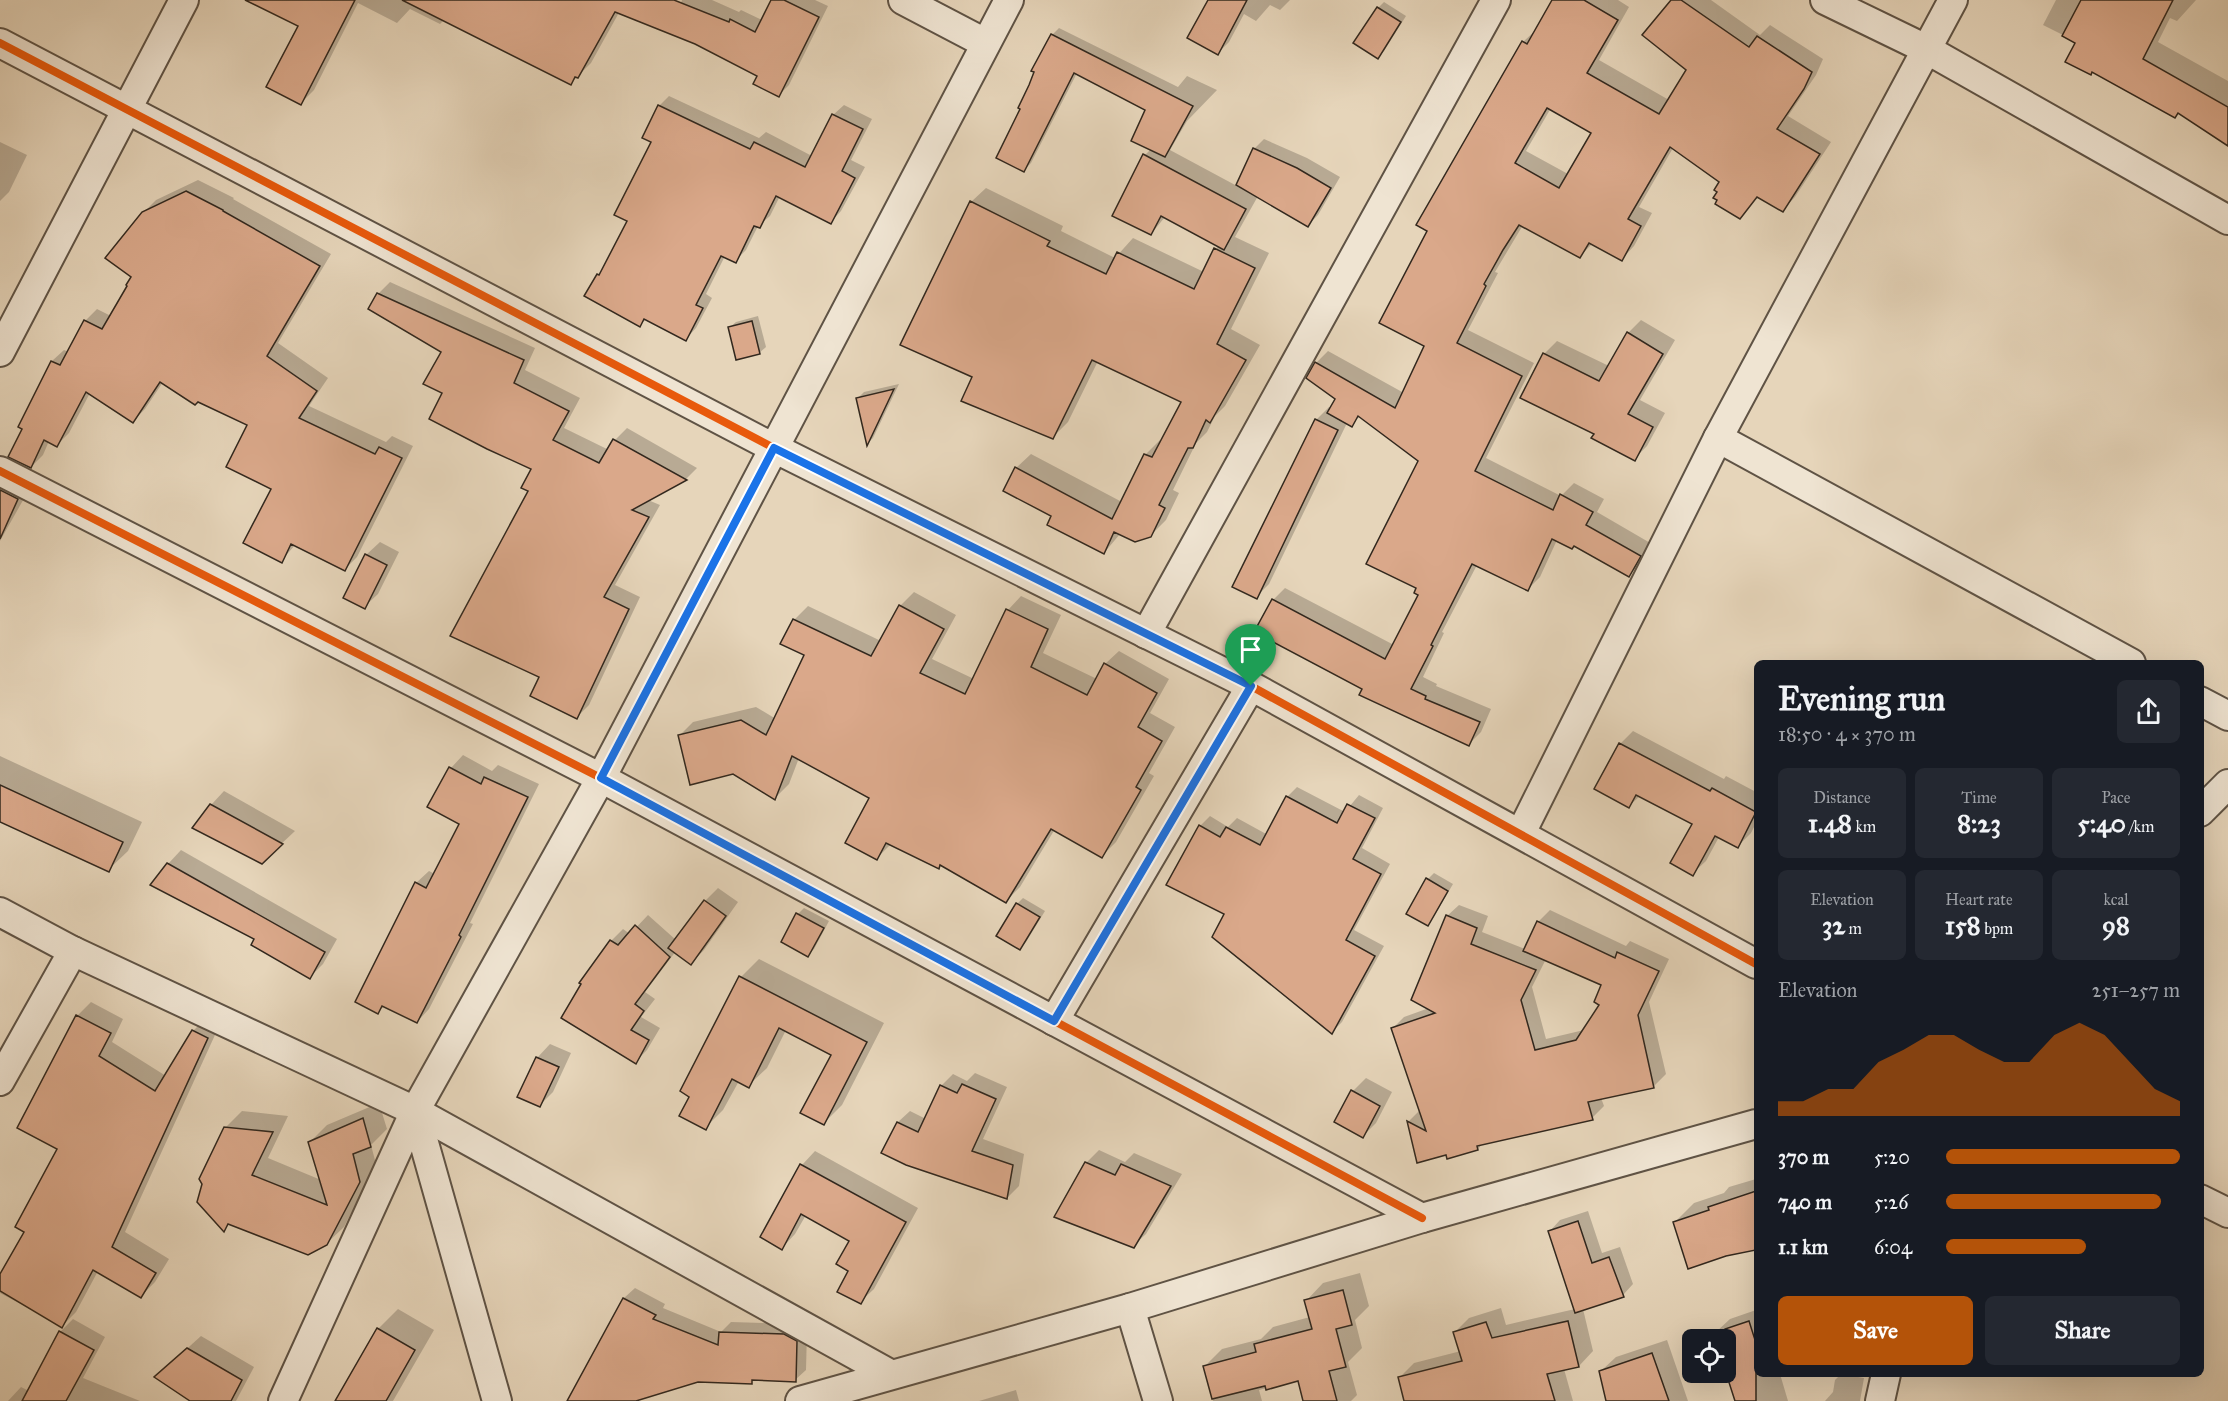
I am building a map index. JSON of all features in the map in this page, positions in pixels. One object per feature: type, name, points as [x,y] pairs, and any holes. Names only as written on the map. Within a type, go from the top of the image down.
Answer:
[{"type":"street","points":[[0,352],[184,0]]},
{"type":"street","points":[[903,0],[986,43]]},
{"type":"street","points":[[283,1401],[415,1111],[601,778],[1009,0]]},
{"type":"street","points":[[1146,634],[1496,0]]},
{"type":"street","points":[[1825,0],[1926,49],[2228,219]]},
{"type":"street","points":[[1521,833],[1718,438],[1953,0]]},
{"type":"street","points":[[0,43],[774,448],[1251,686],[1754,963]]},
{"type":"street","points":[[1718,438],[2125,660]]},
{"type":"street","points":[[0,471],[601,778],[1422,1218]]},
{"type":"street","points":[[1054,1021],[1251,686]]},
{"type":"street","points":[[2204,703],[2228,716]]},
{"type":"street","points":[[2204,808],[2228,784]]},
{"type":"street","points":[[0,912],[73,951],[415,1111],[890,1374]]},
{"type":"street","points":[[0,1081],[73,951]]},
{"type":"street","points":[[415,1111],[497,1401]]},
{"type":"street","points":[[800,1401],[1130,1308],[1422,1218],[1754,1125]]},
{"type":"street","points":[[2204,1201],[2228,1213]]},
{"type":"street","points":[[1130,1308],[1158,1401]]},
{"type":"street","points":[[1880,1401],[1885,1377]]},
{"type":"building","points":[[245,0],[355,0],[301,105],[266,87],[298,26]]},
{"type":"building","points":[[402,0],[674,0],[729,22],[730,19],[755,32],[771,0],[784,0],[819,17],[779,97],[753,84],[757,76],[695,44],[615,12],[578,78],[575,77],[571,85]]},
{"type":"building","points":[[1208,0],[1247,0],[1218,55],[1187,38]]},
{"type":"building","points":[[1552,0],[1584,0],[1618,20],[1587,73],[1659,114],[1686,70],[1642,35],[1671,0],[1681,0],[1749,47],[1757,36],[1812,72],[1804,89],[1777,129],[1820,154],[1783,212],[1757,197],[1740,219],[1715,204],[1717,200],[1713,198],[1717,192],[1714,190],[1719,182],[1670,147],[1628,219],[1641,226],[1622,261],[1589,243],[1580,258],[1519,225],[1503,250],[1484,284],[1486,286],[1457,343],[1522,376],[1475,471],[1553,510],[1560,494],[1593,512],[1586,525],[1641,556],[1629,577],[1574,546],[1572,549],[1552,539],[1528,591],[1472,564],[1411,689],[1426,696],[1425,699],[1480,722],[1469,746],[1359,695],[1362,689],[1254,632],[1272,599],[1385,659],[1418,595],[1414,593],[1416,588],[1366,564],[1418,461],[1358,416],[1352,427],[1327,413],[1335,399],[1306,378],[1315,362],[1395,408],[1424,346],[1379,323],[1427,231],[1416,225],[1522,41],[1527,44]],"holes":[[[1547,108],[1591,133],[1559,188],[1515,163]]]},
{"type":"building","points":[[2081,0],[2173,0],[2143,59],[2228,107],[2228,146],[2178,113],[2175,118],[2092,72],[2091,75],[2065,62],[2075,43],[2062,36]]},
{"type":"building","points":[[1377,7],[1401,22],[1378,59],[1353,43]]},
{"type":"building","points":[[1051,34],[1193,106],[1165,157],[1131,141],[1145,110],[1074,73],[1024,172],[996,158],[1020,109],[1018,108],[1034,72],[1031,71]]},
{"type":"building","points":[[658,105],[750,149],[754,142],[805,167],[832,114],[863,129],[842,171],[855,178],[831,224],[776,196],[760,228],[754,226],[736,263],[721,256],[696,305],[703,308],[686,341],[644,319],[640,327],[584,296],[597,274],[599,275],[627,221],[614,215],[651,142],[642,138]]},
{"type":"building","points":[[1253,148],[1297,168],[1331,188],[1308,227],[1236,185]]},
{"type":"building","points":[[1143,154],[1246,209],[1224,250],[1161,216],[1151,235],[1112,216]]},
{"type":"building","points":[[186,191],[320,266],[267,356],[317,391],[299,418],[375,454],[379,447],[402,458],[345,571],[291,544],[282,563],[243,543],[271,489],[226,467],[247,425],[198,402],[195,405],[160,382],[133,423],[86,392],[57,447],[44,440],[31,468],[8,457],[22,429],[18,427],[51,361],[60,365],[84,320],[102,329],[127,286],[131,277],[105,258],[142,212]]},
{"type":"building","points":[[970,201],[1050,241],[1047,246],[1106,274],[1117,252],[1194,289],[1214,248],[1255,268],[1217,344],[1246,360],[1210,423],[1206,420],[1193,448],[1188,448],[1159,505],[1165,508],[1151,537],[1135,542],[1114,532],[1104,554],[1047,525],[1051,516],[1003,491],[1015,467],[1112,519],[1144,454],[1152,457],[1181,402],[1092,360],[1053,439],[961,401],[972,377],[900,345]]},
{"type":"building","points":[[377,293],[524,360],[514,383],[569,411],[553,440],[599,463],[613,439],[687,480],[632,510],[649,517],[604,597],[629,609],[577,719],[530,696],[539,677],[450,636],[528,491],[521,488],[531,469],[429,419],[442,393],[423,384],[441,352],[368,309]]},
{"type":"building","points":[[752,321],[760,354],[736,360],[728,327]]},
{"type":"building","points":[[1627,332],[1663,354],[1628,414],[1653,427],[1635,461],[1591,438],[1594,434],[1520,398],[1543,353],[1599,381]]},
{"type":"building","points":[[894,389],[867,446],[856,398]]},
{"type":"building","points":[[1315,419],[1338,430],[1257,599],[1232,587]]},
{"type":"building","points":[[0,490],[18,499],[0,539]]},
{"type":"building","points":[[365,554],[387,565],[365,609],[343,598]]},
{"type":"building","points":[[899,605],[944,629],[920,673],[965,694],[1006,609],[1048,629],[1031,667],[1087,695],[1104,663],[1157,693],[1138,727],[1162,741],[1136,787],[1141,790],[1102,858],[1051,829],[1006,903],[940,865],[939,869],[886,843],[877,860],[845,843],[869,798],[792,756],[775,800],[733,774],[690,785],[678,735],[741,720],[766,735],[804,655],[780,644],[793,619],[871,656]]},
{"type":"building","points":[[1619,743],[1710,791],[1712,788],[1754,811],[1754,816],[1738,848],[1715,836],[1693,876],[1670,863],[1692,824],[1636,795],[1629,808],[1594,789]]},
{"type":"building","points":[[449,767],[481,784],[484,777],[528,797],[417,1023],[382,1006],[378,1014],[355,1002],[415,882],[426,888],[459,824],[427,807]]},
{"type":"building","points":[[0,785],[123,842],[109,872],[0,822]]},
{"type":"building","points":[[1286,796],[1337,823],[1347,804],[1375,818],[1353,859],[1381,874],[1346,940],[1375,956],[1332,1034],[1212,937],[1224,914],[1166,885],[1199,825],[1220,837],[1226,827],[1260,845]]},
{"type":"building","points":[[210,804],[283,844],[262,864],[192,828]]},
{"type":"building","points":[[167,863],[325,952],[310,979],[251,945],[254,939],[150,885]]},
{"type":"building","points":[[1426,878],[1448,891],[1428,926],[1406,914]]},
{"type":"building","points":[[704,900],[726,916],[691,965],[668,948]]},
{"type":"building","points":[[1016,903],[1040,917],[1020,950],[996,936]]},
{"type":"building","points":[[796,913],[824,928],[808,957],[781,942]]},
{"type":"building","points":[[1446,915],[1477,928],[1471,944],[1536,970],[1521,1000],[1535,1050],[1576,1040],[1599,1005],[1594,1002],[1601,985],[1523,951],[1537,921],[1615,958],[1617,952],[1659,971],[1638,1015],[1654,1088],[1588,1102],[1593,1120],[1477,1146],[1478,1150],[1447,1159],[1446,1155],[1417,1163],[1407,1121],[1426,1131],[1391,1028],[1435,1013],[1411,1000]]},
{"type":"building","points":[[635,925],[670,957],[635,1004],[644,1011],[631,1030],[649,1040],[636,1064],[561,1018],[581,984],[579,983],[610,940],[618,945]]},
{"type":"building","points":[[739,976],[867,1042],[824,1125],[800,1113],[831,1055],[779,1028],[749,1088],[732,1079],[706,1130],[679,1116],[689,1097],[680,1091]]},
{"type":"building","points":[[76,1015],[111,1033],[99,1056],[155,1091],[192,1030],[208,1038],[112,1247],[156,1273],[141,1298],[93,1270],[62,1328],[0,1291],[0,1274],[24,1232],[15,1227],[57,1149],[17,1128]]},
{"type":"building","points":[[536,1057],[559,1067],[540,1107],[517,1097]]},
{"type":"building","points":[[962,1084],[996,1099],[972,1151],[1013,1165],[1007,1199],[906,1165],[881,1153],[897,1122],[918,1132],[940,1085],[957,1093]]},
{"type":"building","points":[[1351,1090],[1380,1106],[1363,1138],[1334,1122]]},
{"type":"building","points":[[363,1118],[371,1147],[353,1154],[360,1182],[327,1245],[308,1255],[228,1224],[224,1232],[197,1202],[202,1184],[199,1179],[224,1127],[273,1132],[252,1175],[327,1205],[308,1142]]},
{"type":"building","points":[[1085,1162],[1115,1175],[1121,1164],[1171,1186],[1134,1248],[1054,1217]]},
{"type":"building","points":[[800,1164],[906,1222],[861,1304],[837,1292],[848,1271],[836,1264],[849,1241],[801,1214],[782,1250],[760,1237]]},
{"type":"building","points":[[1754,1192],[1754,1250],[1726,1256],[1688,1269],[1673,1222],[1709,1210],[1708,1207]]},
{"type":"building","points":[[1578,1221],[1592,1263],[1609,1257],[1624,1297],[1575,1313],[1548,1231]]},
{"type":"building","points":[[1343,1290],[1352,1325],[1336,1329],[1346,1367],[1329,1371],[1337,1401],[1303,1401],[1298,1381],[1266,1390],[1265,1386],[1212,1399],[1203,1366],[1256,1352],[1254,1344],[1312,1329],[1304,1300]]},
{"type":"building","points":[[623,1298],[656,1315],[653,1319],[718,1345],[719,1332],[784,1334],[797,1341],[796,1382],[752,1380],[752,1384],[698,1382],[636,1401],[567,1401]]},
{"type":"building","points":[[1568,1321],[1579,1367],[1547,1374],[1555,1401],[1404,1401],[1398,1377],[1462,1361],[1453,1332],[1486,1322],[1492,1338]]},
{"type":"building","points":[[1749,1321],[1754,1337],[1756,1401],[1735,1401],[1729,1383],[1736,1383],[1736,1329],[1725,1329]]},
{"type":"building","points":[[377,1328],[415,1350],[386,1401],[335,1401]]},
{"type":"building","points":[[59,1331],[94,1350],[66,1401],[22,1401]]},
{"type":"building","points":[[187,1348],[242,1380],[231,1401],[190,1401],[154,1377]]},
{"type":"building","points":[[1652,1353],[1669,1401],[1606,1401],[1599,1371]]},
{"type":"cycle path","points":[[0,43],[774,448],[1251,686],[1754,963]]},
{"type":"cycle path","points":[[0,471],[601,778],[1422,1218]]},
{"type":"route","points":[[774,448],[1251,686],[1054,1021],[601,778],[774,448]]}]
